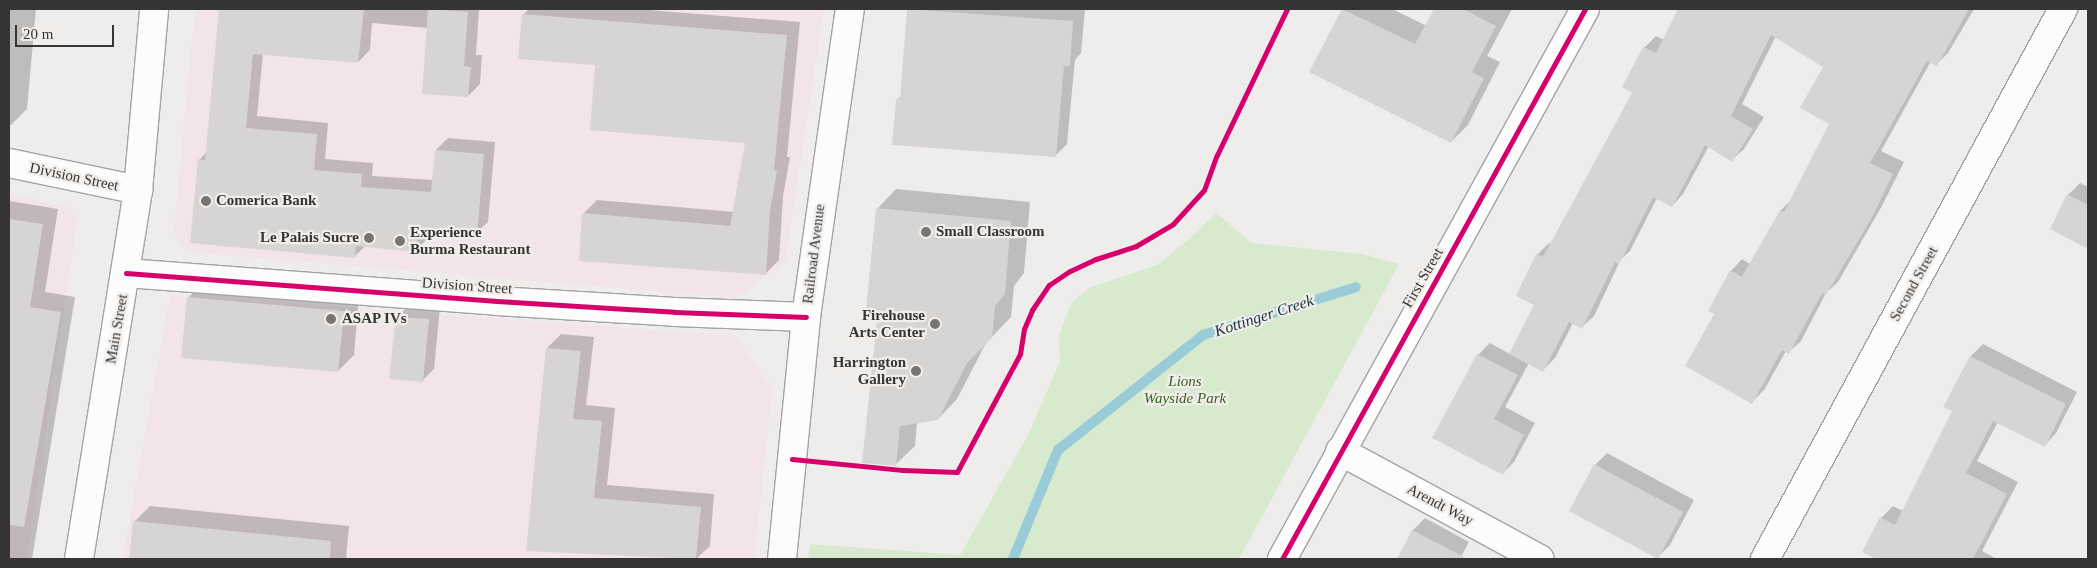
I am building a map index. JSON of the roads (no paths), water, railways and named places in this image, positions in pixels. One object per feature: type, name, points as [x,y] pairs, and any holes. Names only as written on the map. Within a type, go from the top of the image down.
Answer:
[{"type":"street","name":"Main Street","points":[[79,559],[138,190],[154,9]]},
{"type":"street","name":"Railroad Avenue","points":[[782,559],[806,317],[850,9]]},
{"type":"street","name":"First Street","points":[[1282,559],[1585,9]]},
{"type":"street","name":"Second Street","points":[[1765,559],[2063,9]]},
{"type":"street","name":"Division Street","points":[[9,163],[138,190]]},
{"type":"street","name":"Division Street","points":[[126,273],[497,301],[675,312],[806,317]]},
{"type":"street","name":"Arendt Way","points":[[1340,451],[1540,559]]},
{"type":"waterway","name":"Kottinger Creek","points":[[1013,559],[1058,450],[1203,335],[1356,287]]},
{"type":"place","name":"Comerica Bank","points":[[206,201]]},
{"type":"place","name":"Small Classroom","points":[[926,232]]},
{"type":"place","name":"Le Palais Sucre","points":[[369,238]]},
{"type":"place","name":"Experience Burma Restaurant","points":[[400,241]]},
{"type":"place","name":"ASAP IVs","points":[[331,319]]},
{"type":"place","name":"Firehouse Arts Center","points":[[935,324]]},
{"type":"place","name":"Harrington Gallery","points":[[916,371]]},
{"type":"park label","name":"Lions Wayside Park","points":[[1185,390]]}]
